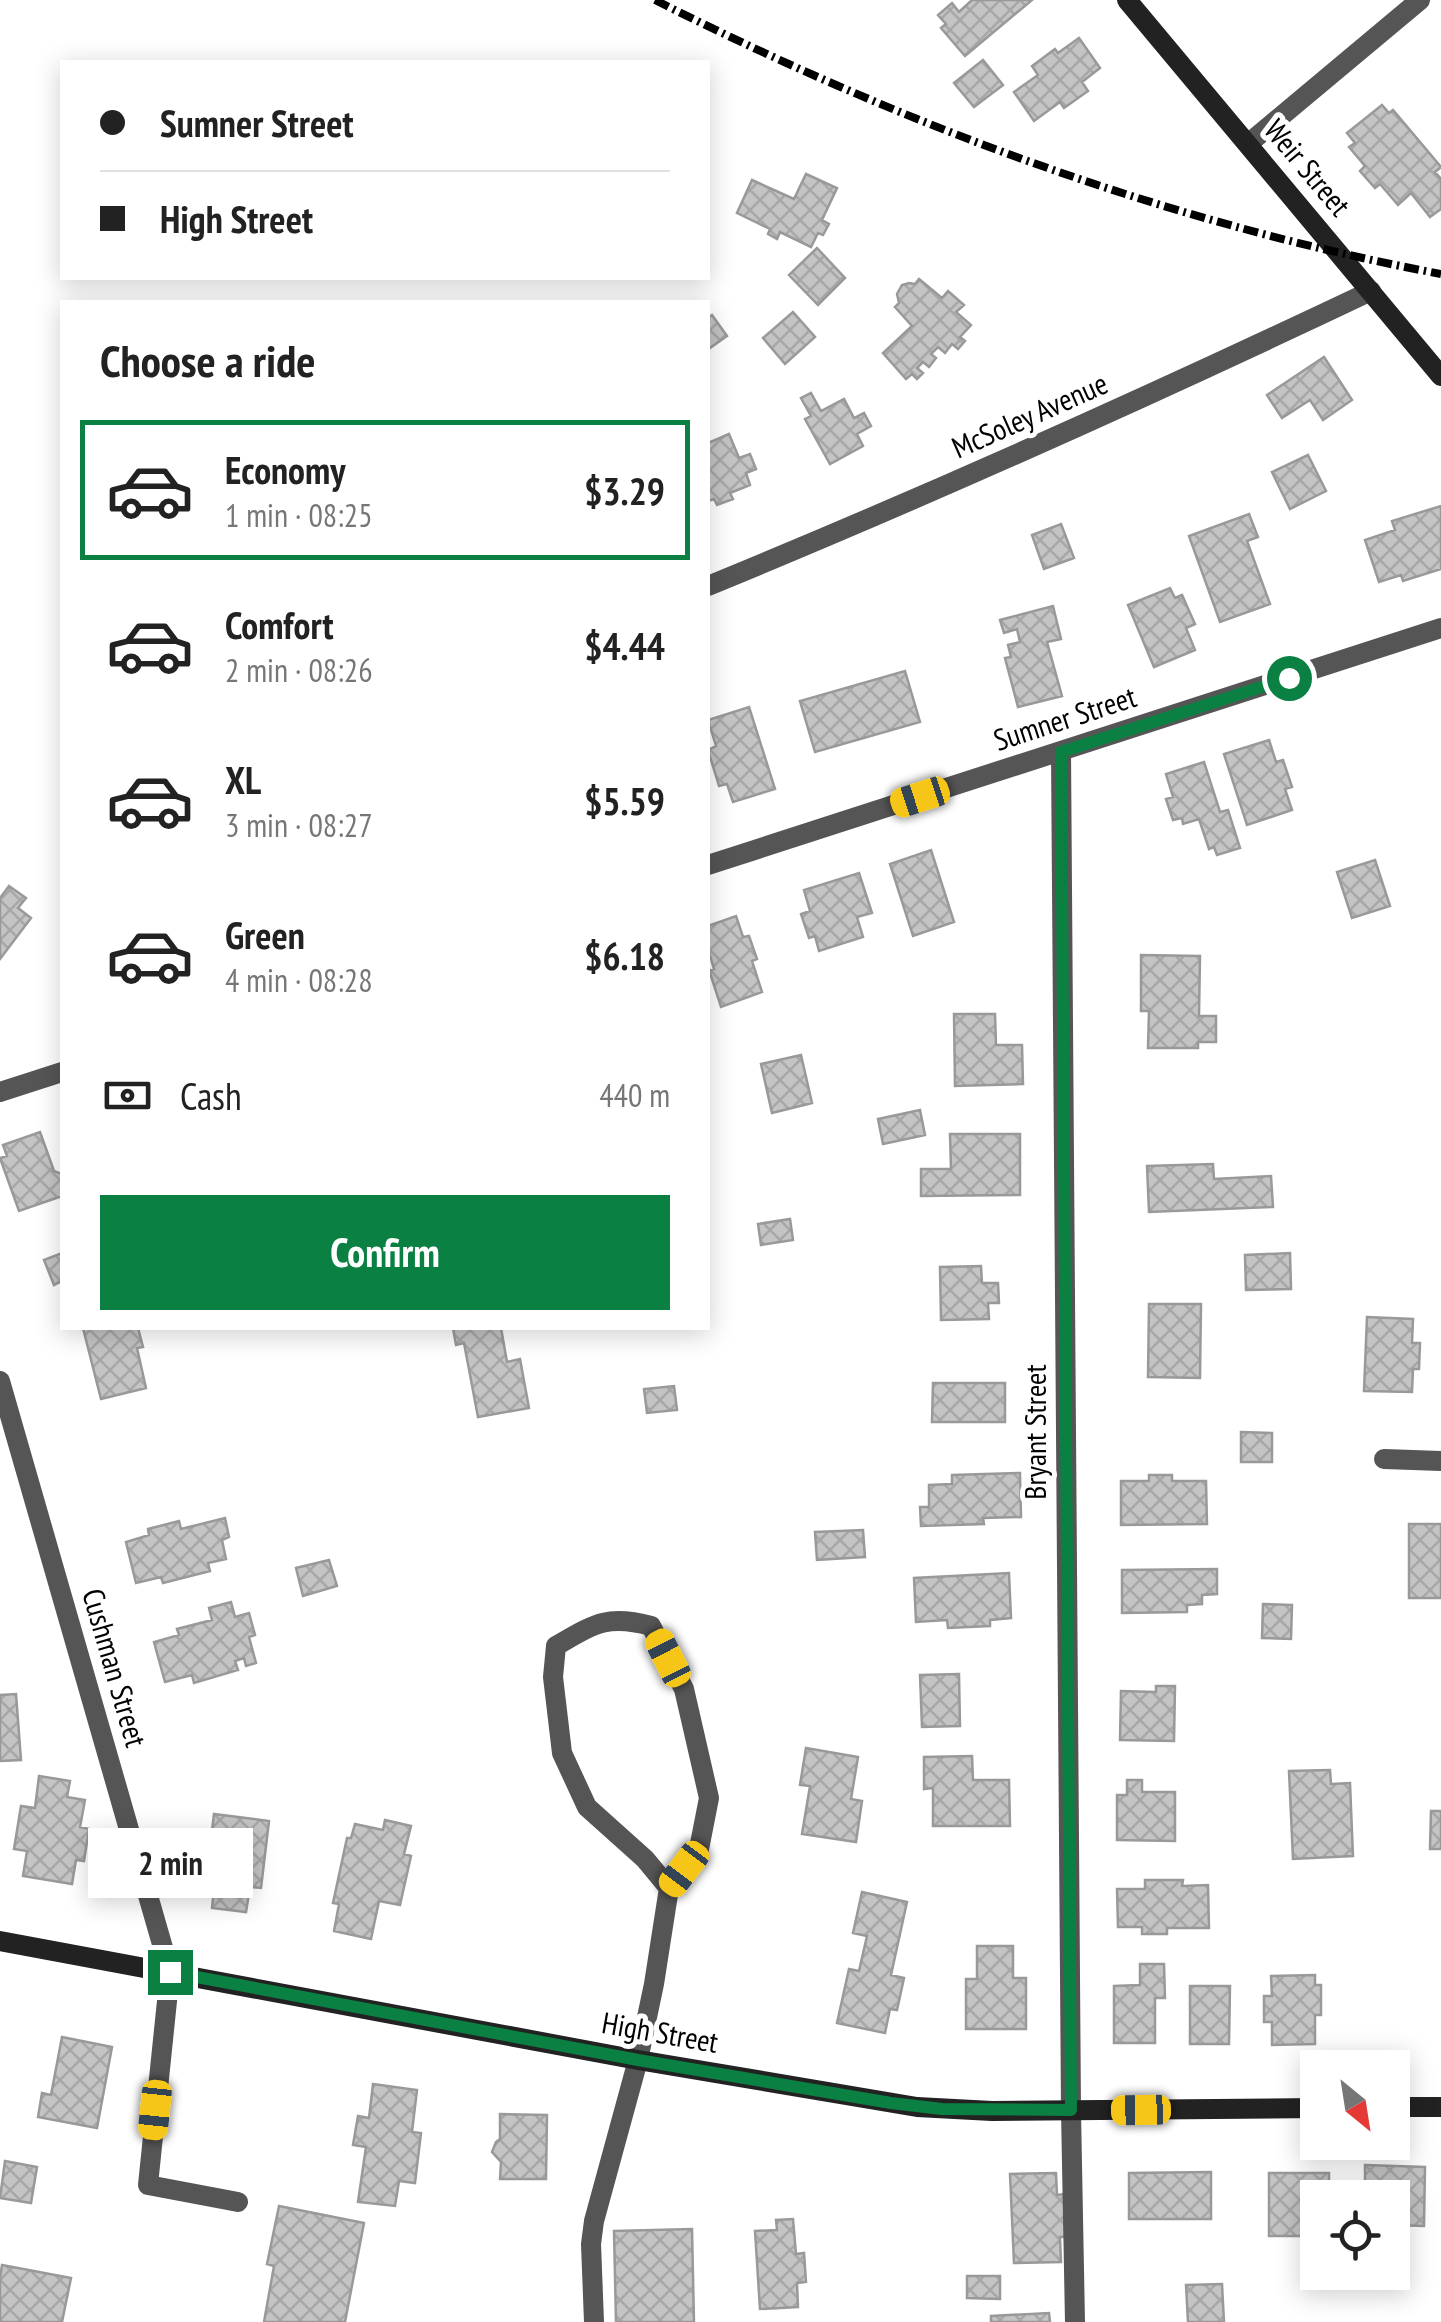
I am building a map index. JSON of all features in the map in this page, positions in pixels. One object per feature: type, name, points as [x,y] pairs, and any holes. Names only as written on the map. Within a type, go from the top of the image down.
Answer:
[{"type":"street","name":"Weir Street","points":[[1126,0],[1441,376]]},
{"type":"street","points":[[1248,144],[1420,0]]},
{"type":"street","name":"McSoley Avenue","points":[[710,585],[1013,458],[1371,290]]},
{"type":"street","name":"Sumner Street","points":[[710,864],[1441,628]]},
{"type":"street","name":"Bryant Street","points":[[1061,752],[1075,2322]]},
{"type":"street","points":[[0,1092],[60,1073]]},
{"type":"street","name":"Cushman Street","points":[[0,1381],[170,1972]]},
{"type":"street","points":[[1384,1460],[1441,1461]]},
{"type":"street","points":[[594,2322],[594,2221],[638,2060],[669,1888],[699,1849],[709,1798],[684,1689],[651,1626],[628,1620],[596,1623],[556,1646],[553,1677],[562,1754],[586,1806],[645,1859],[669,1888]]},
{"type":"street","name":"High Street","points":[[0,1941],[638,2060],[929,2108],[1300,2108]]},
{"type":"street","points":[[170,1972],[148,2185],[238,2202]]},
{"type":"street","points":[[1410,2107],[1441,2107]]},
{"type":"building","points":[[972,0],[1032,0],[965,56],[941,28],[946,24],[938,15],[952,3],[959,12]]},
{"type":"building","points":[[1079,38],[1100,68],[1082,82],[1088,91],[1064,108],[1060,102],[1034,121],[1014,92],[1038,75],[1032,66]]},
{"type":"building","points":[[983,60],[1003,85],[974,107],[954,83]]},
{"type":"building","points":[[1382,105],[1389,113],[1393,110],[1441,167],[1435,172],[1441,179],[1441,209],[1430,217],[1411,193],[1398,205],[1380,184],[1375,188],[1360,171],[1365,166],[1349,147],[1355,143],[1347,133]]},
{"type":"building","points":[[806,174],[837,188],[822,220],[829,224],[823,235],[818,233],[811,247],[780,232],[777,239],[768,234],[770,229],[737,213],[752,180],[794,199]]},
{"type":"building","points":[[817,248],[845,278],[818,305],[789,275]]},
{"type":"building","points":[[919,279],[942,298],[948,291],[964,305],[956,312],[971,325],[960,337],[965,341],[958,349],[952,344],[945,353],[938,347],[931,354],[936,358],[929,367],[923,362],[917,368],[923,373],[917,379],[912,374],[906,379],[883,353],[912,326],[895,307],[902,285],[915,284]]},
{"type":"building","points":[[793,312],[815,337],[785,364],[763,338]]},
{"type":"building","points":[[710,316],[727,336],[710,348]]},
{"type":"building","points":[[1324,357],[1352,400],[1323,420],[1310,400],[1282,418],[1267,395]]},
{"type":"building","points":[[811,393],[821,411],[844,399],[854,418],[864,413],[871,426],[857,434],[863,446],[830,464],[805,419],[811,416],[801,398]]},
{"type":"building","points":[[729,434],[739,458],[750,454],[756,469],[746,473],[750,485],[730,493],[733,499],[717,505],[714,499],[710,500],[710,442]]},
{"type":"building","points":[[1308,455],[1326,491],[1290,509],[1272,472]]},
{"type":"building","points":[[1441,506],[1441,569],[1403,581],[1401,575],[1379,582],[1365,540],[1395,530],[1392,521]]},
{"type":"building","points":[[1249,514],[1258,537],[1247,541],[1270,604],[1220,622],[1189,536]]},
{"type":"building","points":[[1061,524],[1074,558],[1044,569],[1032,535]]},
{"type":"building","points":[[1170,588],[1175,598],[1182,595],[1195,624],[1186,628],[1195,650],[1154,667],[1128,605]]},
{"type":"building","points":[[1053,606],[1061,639],[1047,642],[1062,696],[1018,707],[1005,658],[1011,657],[1008,645],[1020,642],[1017,629],[1004,633],[1000,620]]},
{"type":"building","points":[[905,671],[920,722],[815,752],[800,701]]},
{"type":"building","points":[[749,707],[775,789],[733,802],[727,784],[719,786],[710,757],[710,749],[716,746],[710,719]]},
{"type":"building","points":[[1269,740],[1276,762],[1283,760],[1292,787],[1285,789],[1292,810],[1247,825],[1224,754]]},
{"type":"building","points":[[1204,762],[1220,812],[1228,810],[1240,848],[1217,855],[1214,847],[1209,849],[1199,819],[1183,824],[1182,818],[1173,820],[1166,799],[1173,797],[1166,774]]},
{"type":"building","points":[[931,850],[954,922],[913,936],[890,864]]},
{"type":"building","points":[[1375,860],[1390,906],[1352,918],[1337,872]]},
{"type":"building","points":[[859,873],[872,913],[857,917],[863,937],[819,951],[815,936],[809,938],[801,914],[810,911],[804,890]]},
{"type":"building","points":[[9,886],[26,898],[18,908],[31,918],[0,959],[0,898]]},
{"type":"building","points":[[736,916],[757,959],[752,961],[762,992],[721,1007],[710,973],[714,969],[710,925]]},
{"type":"building","points":[[1141,955],[1200,956],[1199,1016],[1216,1016],[1216,1042],[1198,1042],[1198,1048],[1148,1048],[1149,1011],[1141,1011]]},
{"type":"building","points":[[954,1014],[995,1014],[996,1045],[1022,1045],[1023,1084],[955,1086]]},
{"type":"building","points":[[801,1055],[812,1103],[772,1113],[761,1064]]},
{"type":"building","points":[[920,1110],[925,1135],[883,1144],[878,1119]]},
{"type":"building","points":[[40,1132],[54,1171],[60,1173],[60,1197],[19,1211],[0,1158],[7,1156],[3,1145]]},
{"type":"building","points":[[950,1134],[1020,1134],[1020,1195],[921,1196],[921,1169],[951,1169]]},
{"type":"building","points":[[1213,1164],[1214,1179],[1271,1176],[1273,1207],[1149,1212],[1147,1166]]},
{"type":"building","points":[[790,1219],[793,1240],[761,1245],[758,1224]]},
{"type":"building","points":[[1290,1253],[1291,1289],[1246,1290],[1245,1255]]},
{"type":"building","points":[[60,1254],[60,1282],[54,1285],[44,1260]]},
{"type":"building","points":[[981,1266],[982,1283],[998,1283],[999,1303],[988,1303],[989,1319],[941,1320],[940,1267]]},
{"type":"building","points":[[1149,1304],[1201,1304],[1200,1378],[1148,1377]]},
{"type":"building","points":[[1367,1317],[1413,1319],[1412,1343],[1420,1343],[1419,1369],[1413,1369],[1412,1392],[1364,1391]]},
{"type":"building","points":[[84,1330],[139,1330],[143,1347],[137,1348],[146,1388],[101,1399]]},
{"type":"building","points":[[453,1330],[501,1330],[507,1362],[520,1359],[529,1408],[478,1417],[464,1343],[456,1345]]},
{"type":"building","points":[[933,1383],[1005,1383],[1005,1422],[932,1422]]},
{"type":"building","points":[[674,1386],[677,1410],[647,1413],[644,1389]]},
{"type":"building","points":[[1241,1432],[1272,1433],[1272,1462],[1241,1462]]},
{"type":"building","points":[[1020,1473],[1021,1517],[983,1518],[984,1524],[921,1526],[920,1507],[929,1507],[929,1485],[952,1484],[952,1475]]},
{"type":"building","points":[[1149,1475],[1172,1475],[1172,1481],[1206,1481],[1207,1524],[1121,1525],[1121,1481],[1149,1481]]},
{"type":"building","points":[[225,1518],[229,1537],[222,1540],[226,1559],[208,1563],[210,1571],[163,1583],[161,1577],[136,1583],[126,1542],[149,1535],[148,1529],[179,1521],[181,1529]]},
{"type":"building","points":[[1409,1524],[1441,1524],[1441,1598],[1409,1598]]},
{"type":"building","points":[[863,1530],[865,1557],[817,1560],[815,1532]]},
{"type":"building","points":[[329,1560],[337,1586],[303,1596],[296,1568]]},
{"type":"building","points":[[1217,1569],[1217,1594],[1202,1595],[1202,1604],[1187,1605],[1187,1612],[1122,1613],[1122,1570]]},
{"type":"building","points":[[1009,1573],[1011,1618],[990,1620],[990,1626],[948,1628],[947,1620],[916,1622],[914,1578]]},
{"type":"building","points":[[231,1602],[235,1617],[249,1613],[255,1635],[249,1637],[256,1663],[246,1666],[244,1658],[235,1661],[238,1670],[194,1683],[192,1675],[165,1682],[154,1642],[179,1635],[177,1629],[212,1620],[209,1608]]},
{"type":"building","points":[[1263,1604],[1292,1605],[1291,1639],[1262,1638]]},
{"type":"building","points":[[959,1674],[960,1726],[922,1727],[920,1675]]},
{"type":"building","points":[[1156,1686],[1175,1686],[1174,1741],[1120,1740],[1121,1691],[1156,1692]]},
{"type":"building","points":[[16,1694],[21,1760],[0,1761],[0,1695]]},
{"type":"building","points":[[806,1748],[858,1757],[851,1799],[862,1801],[856,1842],[802,1834],[810,1786],[800,1785]]},
{"type":"building","points":[[972,1756],[973,1780],[1009,1780],[1010,1826],[933,1826],[933,1788],[924,1789],[924,1757]]},
{"type":"building","points":[[1330,1770],[1331,1784],[1350,1783],[1353,1856],[1293,1859],[1289,1771]]},
{"type":"building","points":[[39,1776],[70,1781],[67,1797],[85,1800],[80,1827],[89,1829],[84,1861],[76,1860],[72,1884],[23,1876],[27,1851],[14,1849],[21,1806],[35,1808]]},
{"type":"building","points":[[1127,1780],[1142,1780],[1142,1792],[1175,1792],[1175,1841],[1117,1840],[1117,1795],[1127,1795]]},
{"type":"building","points":[[1431,1811],[1441,1811],[1441,1849],[1430,1849]]},
{"type":"building","points":[[214,1814],[269,1821],[261,1888],[250,1887],[246,1912],[212,1908],[212,1860],[221,1862],[222,1849],[210,1847]]},
{"type":"building","points":[[385,1820],[411,1826],[404,1854],[411,1856],[400,1905],[379,1901],[371,1939],[334,1931],[339,1904],[333,1903],[347,1838],[351,1838],[355,1824],[383,1830]]},
{"type":"building","points":[[1145,1880],[1183,1880],[1182,1886],[1208,1885],[1209,1928],[1167,1928],[1167,1934],[1142,1934],[1142,1927],[1118,1927],[1117,1889],[1145,1889]]},
{"type":"building","points":[[862,1892],[907,1902],[891,1975],[904,1978],[897,2010],[890,2009],[885,2033],[837,2023],[849,1969],[859,1971],[867,1936],[853,1933]]},
{"type":"building","points":[[977,1946],[1013,1946],[1013,1978],[1026,1978],[1026,2029],[966,2029],[966,1979],[977,1979]]},
{"type":"building","points":[[1140,1964],[1164,1964],[1165,1998],[1155,1998],[1155,2043],[1114,2043],[1114,1986],[1140,1985]]},
{"type":"building","points":[[1315,1975],[1315,1985],[1321,1985],[1321,2015],[1315,2015],[1315,2044],[1272,2045],[1272,2022],[1264,2022],[1264,1996],[1272,1996],[1271,1976]]},
{"type":"building","points":[[1190,1986],[1230,1986],[1229,2044],[1190,2044]]},
{"type":"building","points":[[62,2037],[112,2047],[97,2128],[38,2117],[42,2093],[51,2095]]},
{"type":"building","points":[[373,2084],[417,2090],[412,2132],[421,2133],[415,2183],[399,2181],[395,2206],[358,2202],[366,2147],[353,2145],[358,2116],[369,2118]]},
{"type":"building","points":[[500,2114],[547,2115],[546,2179],[500,2179],[501,2162],[492,2152],[500,2139]]},
{"type":"building","points":[[5,2161],[37,2167],[31,2203],[0,2198]]},
{"type":"building","points":[[1365,2165],[1425,2167],[1424,2226],[1410,2226],[1410,2180],[1365,2180]]},
{"type":"building","points":[[1211,2172],[1211,2219],[1129,2219],[1129,2173]]},
{"type":"building","points":[[1056,2173],[1057,2195],[1065,2194],[1067,2237],[1060,2237],[1061,2262],[1014,2263],[1010,2174]]},
{"type":"building","points":[[1269,2173],[1329,2173],[1329,2180],[1300,2180],[1300,2236],[1269,2236]]},
{"type":"building","points":[[279,2206],[364,2223],[345,2322],[264,2322],[274,2266],[267,2264]]},
{"type":"building","points":[[793,2219],[796,2254],[804,2253],[806,2282],[797,2283],[798,2307],[760,2309],[755,2231],[777,2230],[776,2220]]},
{"type":"building","points":[[692,2229],[694,2322],[616,2322],[614,2231]]},
{"type":"building","points":[[2,2265],[71,2278],[62,2322],[0,2322]]},
{"type":"building","points":[[967,2276],[1000,2276],[1000,2299],[967,2298]]},
{"type":"building","points":[[1222,2284],[1224,2322],[1188,2322],[1186,2285]]},
{"type":"building","points":[[1049,2313],[1050,2322],[991,2322],[991,2316]]},
{"type":"railway","points":[[655,0],[844,89],[1038,165],[1237,227],[1441,274]]},
{"type":"route","points":[[170,1972],[891,2103],[942,2109],[1071,2110],[1061,752],[1289,678]]}]
